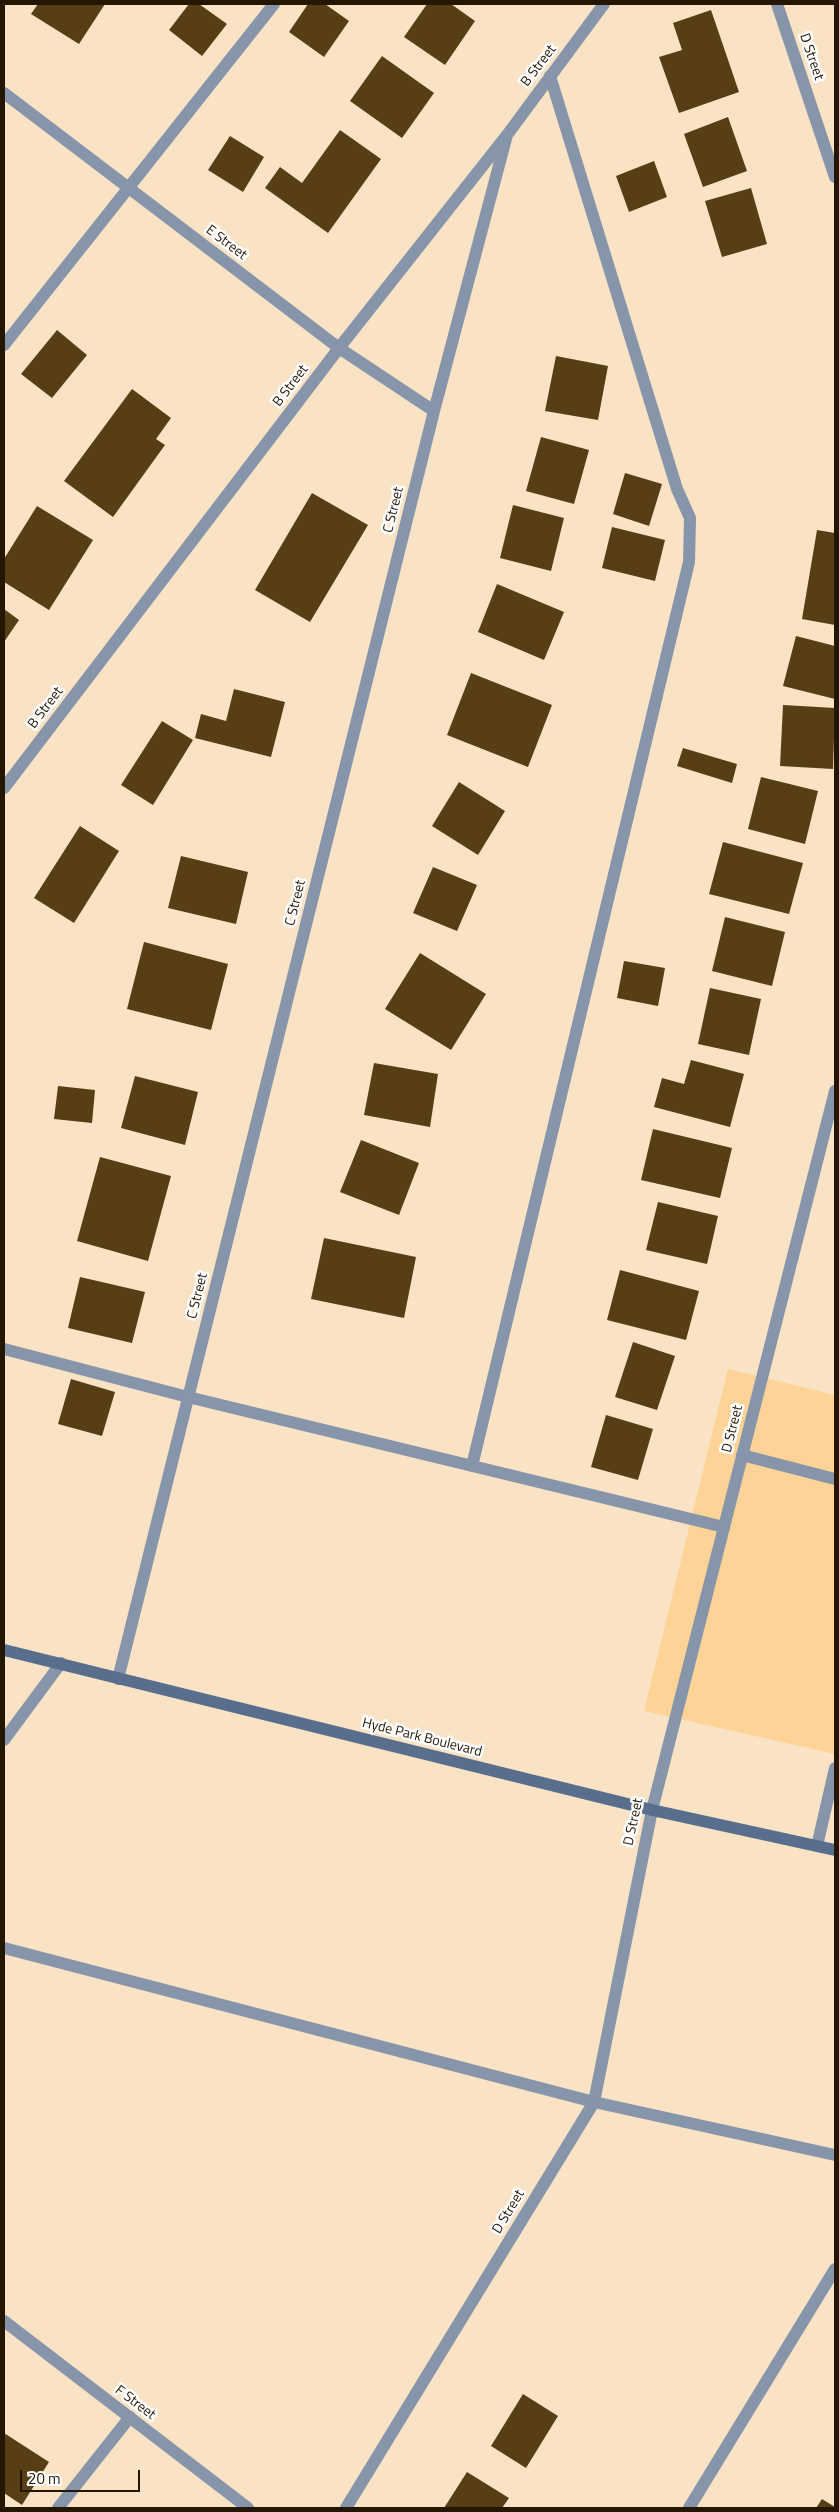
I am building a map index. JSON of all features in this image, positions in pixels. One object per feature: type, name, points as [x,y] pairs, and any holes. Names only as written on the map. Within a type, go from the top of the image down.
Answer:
[{"type":"main road","name":"Hyde Park Boulevard","points":[[4,1650],[652,1810],[835,1850]]},
{"type":"street","points":[[4,344],[274,4]]},
{"type":"street","name":"B Street","points":[[4,788],[339,348],[506,135],[604,4]]},
{"type":"street","name":"D Street","points":[[777,4],[835,177]]},
{"type":"street","points":[[472,1466],[689,562],[690,518],[677,488],[550,76]]},
{"type":"street","name":"E Street","points":[[4,92],[339,348],[434,411]]},
{"type":"street","name":"C Street","points":[[118,1679],[434,411],[506,135]]},
{"type":"street","name":"D Street","points":[[346,2508],[594,2102],[652,1810],[835,1091]]},
{"type":"street","points":[[4,1350],[188,1397],[724,1527]]},
{"type":"street","points":[[742,1455],[835,1479]]},
{"type":"street","points":[[4,1740],[61,1663]]},
{"type":"street","points":[[816,1846],[835,1768]]},
{"type":"street","points":[[4,1948],[594,2102],[835,2156]]},
{"type":"street","points":[[688,2508],[835,2269]]},
{"type":"street","name":"F Street","points":[[4,2320],[248,2508]]},
{"type":"street","points":[[58,2508],[130,2417]]},
{"type":"shaded area","points":[[728,1369],[835,1395],[835,1754],[644,1711]]},
{"type":"building","points":[[38,4],[105,4],[79,44],[31,14]]},
{"type":"building","points":[[189,4],[199,4],[227,24],[202,56],[169,30]]},
{"type":"building","points":[[308,4],[325,4],[349,21],[324,57],[289,32]]},
{"type":"building","points":[[427,4],[451,4],[475,21],[445,65],[404,37]]},
{"type":"building","points":[[711,10],[739,92],[679,113],[659,57],[682,50],[673,23]]},
{"type":"building","points":[[382,56],[434,93],[402,138],[350,101]]},
{"type":"building","points":[[728,117],[747,171],[703,187],[684,134]]},
{"type":"building","points":[[340,130],[381,159],[328,233],[265,188],[280,167],[302,183]]},
{"type":"building","points":[[230,136],[264,157],[243,192],[208,170]]},
{"type":"building","points":[[654,161],[667,197],[629,212],[616,176]]},
{"type":"building","points":[[751,188],[767,244],[722,257],[705,201]]},
{"type":"building","points":[[57,330],[87,355],[52,398],[21,374]]},
{"type":"building","points":[[556,356],[608,366],[598,420],[545,411]]},
{"type":"building","points":[[132,389],[171,418],[156,439],[165,445],[113,517],[64,481]]},
{"type":"building","points":[[541,437],[589,450],[574,504],[526,491]]},
{"type":"building","points":[[625,473],[662,484],[649,526],[613,514]]},
{"type":"building","points":[[312,493],[368,525],[310,622],[255,590]]},
{"type":"building","points":[[513,505],[564,518],[551,571],[500,558]]},
{"type":"building","points":[[37,506],[93,540],[49,610],[4,582],[4,559]]},
{"type":"building","points":[[612,527],[665,540],[655,581],[602,568]]},
{"type":"building","points":[[817,530],[835,533],[835,625],[802,619]]},
{"type":"building","points":[[497,584],[564,612],[544,660],[478,632]]},
{"type":"building","points":[[4,609],[19,620],[4,642]]},
{"type":"building","points":[[796,636],[835,646],[835,699],[783,686]]},
{"type":"building","points":[[471,673],[552,705],[528,767],[447,735]]},
{"type":"building","points":[[234,689],[285,702],[271,757],[195,738],[201,714],[226,721]]},
{"type":"building","points":[[783,705],[835,708],[833,769],[780,766]]},
{"type":"building","points":[[162,721],[193,740],[153,805],[121,785]]},
{"type":"building","points":[[683,748],[737,764],[732,783],[677,766]]},
{"type":"building","points":[[761,777],[818,791],[805,844],[748,829]]},
{"type":"building","points":[[459,782],[505,811],[478,855],[432,826]]},
{"type":"building","points":[[80,826],[119,851],[74,923],[34,898]]},
{"type":"building","points":[[723,842],[803,863],[789,914],[709,894]]},
{"type":"building","points":[[181,856],[248,872],[236,924],[168,908]]},
{"type":"building","points":[[433,867],[477,885],[457,931],[413,913]]},
{"type":"building","points":[[725,917],[785,932],[772,986],[712,971]]},
{"type":"building","points":[[144,942],[228,964],[211,1030],[127,1009]]},
{"type":"building","points":[[420,953],[486,994],[451,1050],[385,1009]]},
{"type":"building","points":[[624,961],[665,968],[658,1006],[617,998]]},
{"type":"building","points":[[710,988],[761,999],[749,1055],[698,1044]]},
{"type":"building","points":[[691,1060],[744,1074],[730,1127],[654,1107],[662,1078],[684,1084]]},
{"type":"building","points":[[374,1063],[438,1074],[430,1127],[364,1115]]},
{"type":"building","points":[[135,1076],[198,1092],[185,1145],[121,1128]]},
{"type":"building","points":[[58,1086],[95,1090],[92,1123],[54,1119]]},
{"type":"building","points":[[653,1129],[732,1148],[720,1198],[641,1180]]},
{"type":"building","points":[[361,1140],[419,1163],[399,1215],[340,1192]]},
{"type":"building","points":[[100,1157],[171,1176],[148,1261],[77,1241]]},
{"type":"building","points":[[658,1202],[718,1216],[707,1264],[646,1250]]},
{"type":"building","points":[[324,1238],[416,1257],[404,1318],[311,1299]]},
{"type":"building","points":[[620,1270],[699,1291],[686,1340],[607,1320]]},
{"type":"building","points":[[80,1277],[145,1292],[132,1343],[68,1328]]},
{"type":"building","points":[[633,1342],[675,1356],[657,1410],[615,1397]]},
{"type":"building","points":[[71,1379],[115,1392],[102,1436],[58,1424]]},
{"type":"building","points":[[606,1415],[653,1429],[638,1480],[591,1467]]},
{"type":"building","points":[[523,2394],[558,2416],[526,2468],[491,2446]]},
{"type":"building","points":[[4,2433],[49,2462],[22,2505],[4,2493]]},
{"type":"building","points":[[467,2472],[509,2498],[502,2508],[444,2508]]},
{"type":"building","points":[[822,2499],[835,2507],[835,2508],[816,2508]]}]
